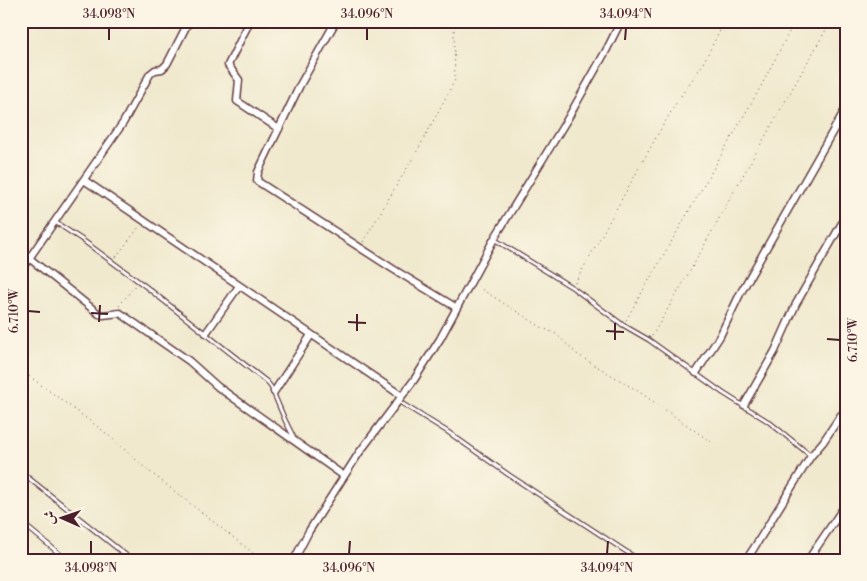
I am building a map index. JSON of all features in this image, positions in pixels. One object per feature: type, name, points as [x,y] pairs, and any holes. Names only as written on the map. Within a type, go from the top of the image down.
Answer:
[{"type":"street","points":[[21,270],[124,123],[150,74],[155,70],[162,69],[167,64],[189,21]]},
{"type":"street","points":[[250,21],[228,65],[239,80],[237,101],[279,129]]},
{"type":"street","points":[[336,21],[300,85],[258,172],[257,181],[457,308]]},
{"type":"street","points":[[294,560],[309,531],[359,453],[400,398],[440,339],[494,239],[568,118],[621,21]]},
{"type":"street","points":[[696,373],[720,336],[734,305],[846,108]]},
{"type":"street","points":[[84,180],[312,335],[400,398]]},
{"type":"street","points":[[744,405],[772,358],[796,304],[846,216]]},
{"type":"street","points":[[29,258],[99,314],[103,316],[120,313],[189,361],[218,387],[344,476]]},
{"type":"street","points":[[206,333],[239,286]]},
{"type":"street","points":[[274,392],[312,335]]},
{"type":"street","points":[[746,560],[811,456],[846,411]]},
{"type":"street","points":[[808,560],[846,504]]},
{"type":"lane","points":[[55,222],[139,281],[267,382],[274,392],[285,420],[297,442]]},
{"type":"lane","points":[[494,239],[573,288],[623,325],[649,340],[769,422],[811,456]]},
{"type":"lane","points":[[400,398],[509,475],[540,493],[639,560]]},
{"type":"lane","points":[[21,472],[132,560]]},
{"type":"lane","points":[[21,522],[67,560]]},
{"type":"path","points":[[360,247],[420,146],[455,80],[454,32],[456,21]]},
{"type":"path","points":[[573,288],[658,134],[678,100],[701,67],[724,21]]},
{"type":"path","points":[[623,325],[760,88],[795,21]]},
{"type":"path","points":[[649,340],[693,266],[831,21]]},
{"type":"path","points":[[112,262],[144,220]]},
{"type":"path","points":[[112,314],[139,281]]},
{"type":"path","points":[[471,282],[541,328],[556,334],[578,355],[638,391],[711,442]]},
{"type":"path","points":[[21,370],[106,433],[145,468],[262,560]]}]
